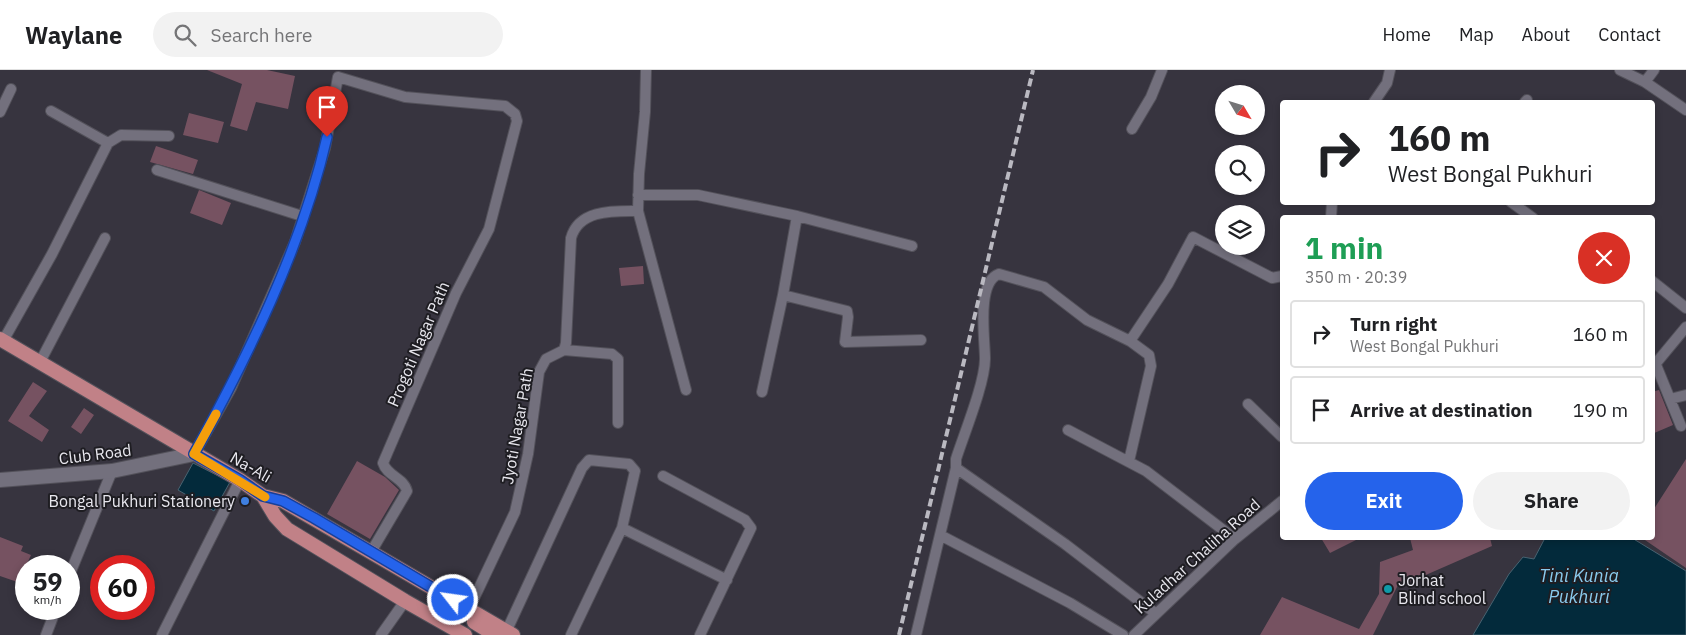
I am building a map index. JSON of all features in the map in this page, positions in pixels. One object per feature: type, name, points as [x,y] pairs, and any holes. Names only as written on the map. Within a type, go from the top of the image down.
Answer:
[{"type":"main road","name":"Na-Ali","points":[[2,340],[240,480],[263,496],[283,501],[469,609],[505,633]]},
{"type":"main road","points":[[263,496],[284,510],[505,633]]},
{"type":"main road","points":[[263,496],[274,516],[287,529],[465,635]]},
{"type":"street","points":[[646,70],[638,211],[686,390]]},
{"type":"street","points":[[1132,129],[1151,97],[1162,70]]},
{"type":"street","points":[[1375,100],[1387,83],[1390,70]]},
{"type":"street","points":[[1620,70],[1645,82],[1686,110]]},
{"type":"street","points":[[1645,82],[1654,70]]},
{"type":"street","points":[[194,454],[230,388],[291,254],[302,216],[316,180],[324,148],[336,74]]},
{"type":"street","name":"Progoti Nagar Path","points":[[336,74],[406,97],[505,106],[516,114],[514,136],[484,241],[456,293],[384,463],[388,472],[404,484],[407,492],[371,552]]},
{"type":"street","points":[[0,112],[11,89]]},
{"type":"street","points":[[51,111],[108,143]]},
{"type":"street","points":[[2,340],[52,254],[108,143],[121,135],[168,136]]},
{"type":"street","points":[[157,170],[302,216]]},
{"type":"street","points":[[638,195],[698,195],[798,216],[912,246]]},
{"type":"street","points":[[1515,205],[1529,215]]},
{"type":"street","points":[[618,423],[618,359],[612,354],[564,350],[566,343],[571,238],[573,230],[579,222],[613,211],[638,211]]},
{"type":"street","points":[[762,392],[798,216]]},
{"type":"street","points":[[1130,341],[1168,284],[1192,236],[1272,278],[1280,276]]},
{"type":"street","points":[[40,362],[105,238]]},
{"type":"street","points":[[916,635],[956,468],[956,458],[984,369],[986,287],[993,276],[999,274],[1044,288],[1087,320],[1145,350],[1151,359],[1151,366],[1129,461]]},
{"type":"street","points":[[1655,283],[1686,308]]},
{"type":"street","points":[[783,295],[846,311],[848,317],[845,342],[921,340]]},
{"type":"street","points":[[1655,366],[1686,328]]},
{"type":"street","name":"Jyoti Nagar Path","points":[[469,609],[515,512],[528,454],[539,372],[546,359],[564,350]]},
{"type":"street","points":[[1655,369],[1681,426]]},
{"type":"street","points":[[1670,399],[1686,395]]},
{"type":"street","points":[[1248,404],[1280,435]]},
{"type":"street","points":[[1068,430],[1129,461],[1166,485],[1235,539]]},
{"type":"street","name":"Club Road","points":[[0,480],[112,472],[194,454]]},
{"type":"street","points":[[505,633],[582,468],[589,460],[629,464],[635,471],[622,528],[571,635]]},
{"type":"street","points":[[956,468],[1058,539],[1155,614]]},
{"type":"street","points":[[78,555],[112,472]]},
{"type":"street","points":[[663,476],[750,524],[749,534],[700,635]]},
{"type":"street","points":[[162,635],[240,480]]},
{"type":"street","name":"Kuladhar Chaliha Road","points":[[1134,635],[1235,539],[1280,503]]},
{"type":"street","points":[[622,528],[727,580]]},
{"type":"street","points":[[940,535],[1070,603],[1123,635]]},
{"type":"street","points":[[381,635],[405,601]]},
{"type":"street","points":[[46,635],[52,620]]},
{"type":"water","points":[[193,463],[230,482],[214,511],[178,490]]},
{"type":"water","name":"Tini Kunia Pukhuri","points":[[1544,540],[1635,540],[1686,571],[1686,635],[1473,635],[1509,574],[1523,557],[1534,559]]},
{"type":"building","points":[[207,70],[267,70],[295,76],[288,109],[256,102],[247,131],[230,126],[242,84]]},
{"type":"building","points":[[189,113],[224,122],[218,143],[183,135]]},
{"type":"building","points":[[156,146],[198,160],[193,174],[150,162]]},
{"type":"building","points":[[199,190],[231,203],[222,225],[190,213]]},
{"type":"building","points":[[643,266],[644,284],[621,286],[619,268]]},
{"type":"building","points":[[33,382],[47,391],[29,416],[49,430],[42,442],[8,421]]},
{"type":"building","points":[[1659,390],[1673,425],[1655,433],[1655,391]]},
{"type":"building","points":[[84,408],[94,415],[81,434],[71,427]]},
{"type":"building","points":[[1686,459],[1686,568],[1645,540],[1655,540],[1655,507]]},
{"type":"building","points":[[357,461],[385,477],[399,490],[370,539],[327,514]]},
{"type":"building","points":[[0,537],[23,546],[21,551],[31,555],[15,555],[15,581],[0,576]]},
{"type":"building","points":[[1322,540],[1356,540],[1330,553]]},
{"type":"building","name":"Jorhat Blind school","points":[[1410,540],[1490,540],[1492,546],[1412,581],[1398,585],[1373,635],[1260,635],[1282,597],[1359,629],[1379,594],[1380,562],[1413,550]]},
{"type":"railway","points":[[899,635],[1033,70]]},
{"type":"slow traffic","points":[[216,414],[194,454],[240,480],[265,497]]},
{"type":"place","name":"Bongal Pukhuri Stationery","points":[[245,501]]},
{"type":"place","name":"Jorhat Blind school","points":[[1388,589]]},
{"type":"route","points":[[327,137],[316,180],[302,216],[291,254],[230,388],[194,454],[240,480],[263,496],[283,501],[314,518],[453,600]]}]
